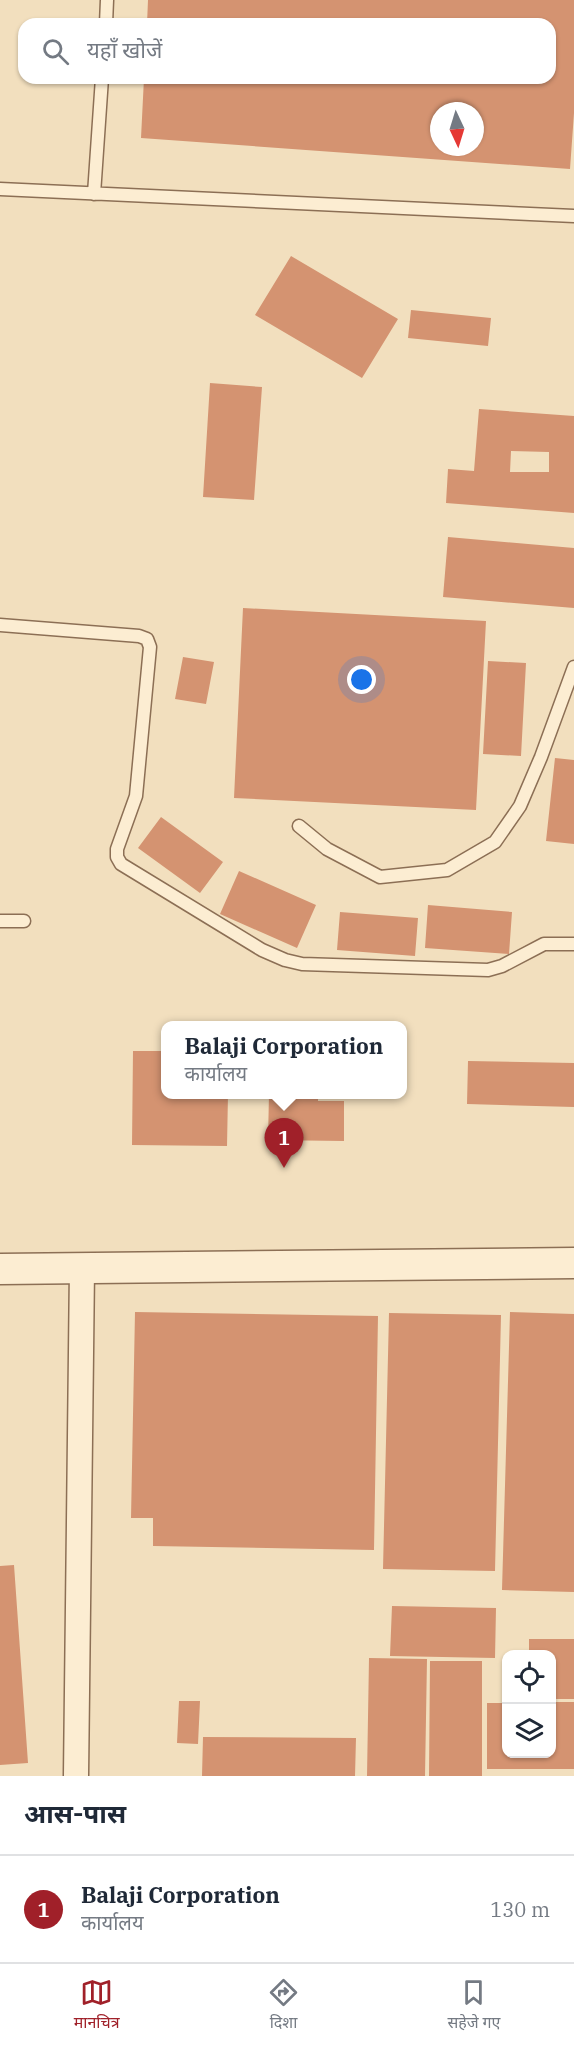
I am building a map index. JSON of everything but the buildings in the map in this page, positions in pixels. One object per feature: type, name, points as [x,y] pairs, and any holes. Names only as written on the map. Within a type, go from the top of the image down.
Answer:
[{"type":"street","points":[[0,1269],[574,1263]]},
{"type":"street","points":[[76,1776],[82,1268]]},
{"type":"lane","points":[[106,18],[107,0]]},
{"type":"lane","points":[[94,194],[102,84]]},
{"type":"lane","points":[[0,189],[574,216]]},
{"type":"lane","points":[[0,625],[139,636],[147,639],[150,647],[136,796],[117,849],[117,857],[121,864],[262,950],[285,960],[302,964],[488,970],[502,966],[544,944],[574,944]]},
{"type":"lane","points":[[299,826],[327,849],[380,877],[447,870],[457,865],[495,842],[520,806],[541,757],[574,667]]},
{"type":"lane","points":[[0,921],[24,921]]},
{"type":"place","name":"Balaji Corporation","points":[[284,1168]]}]
